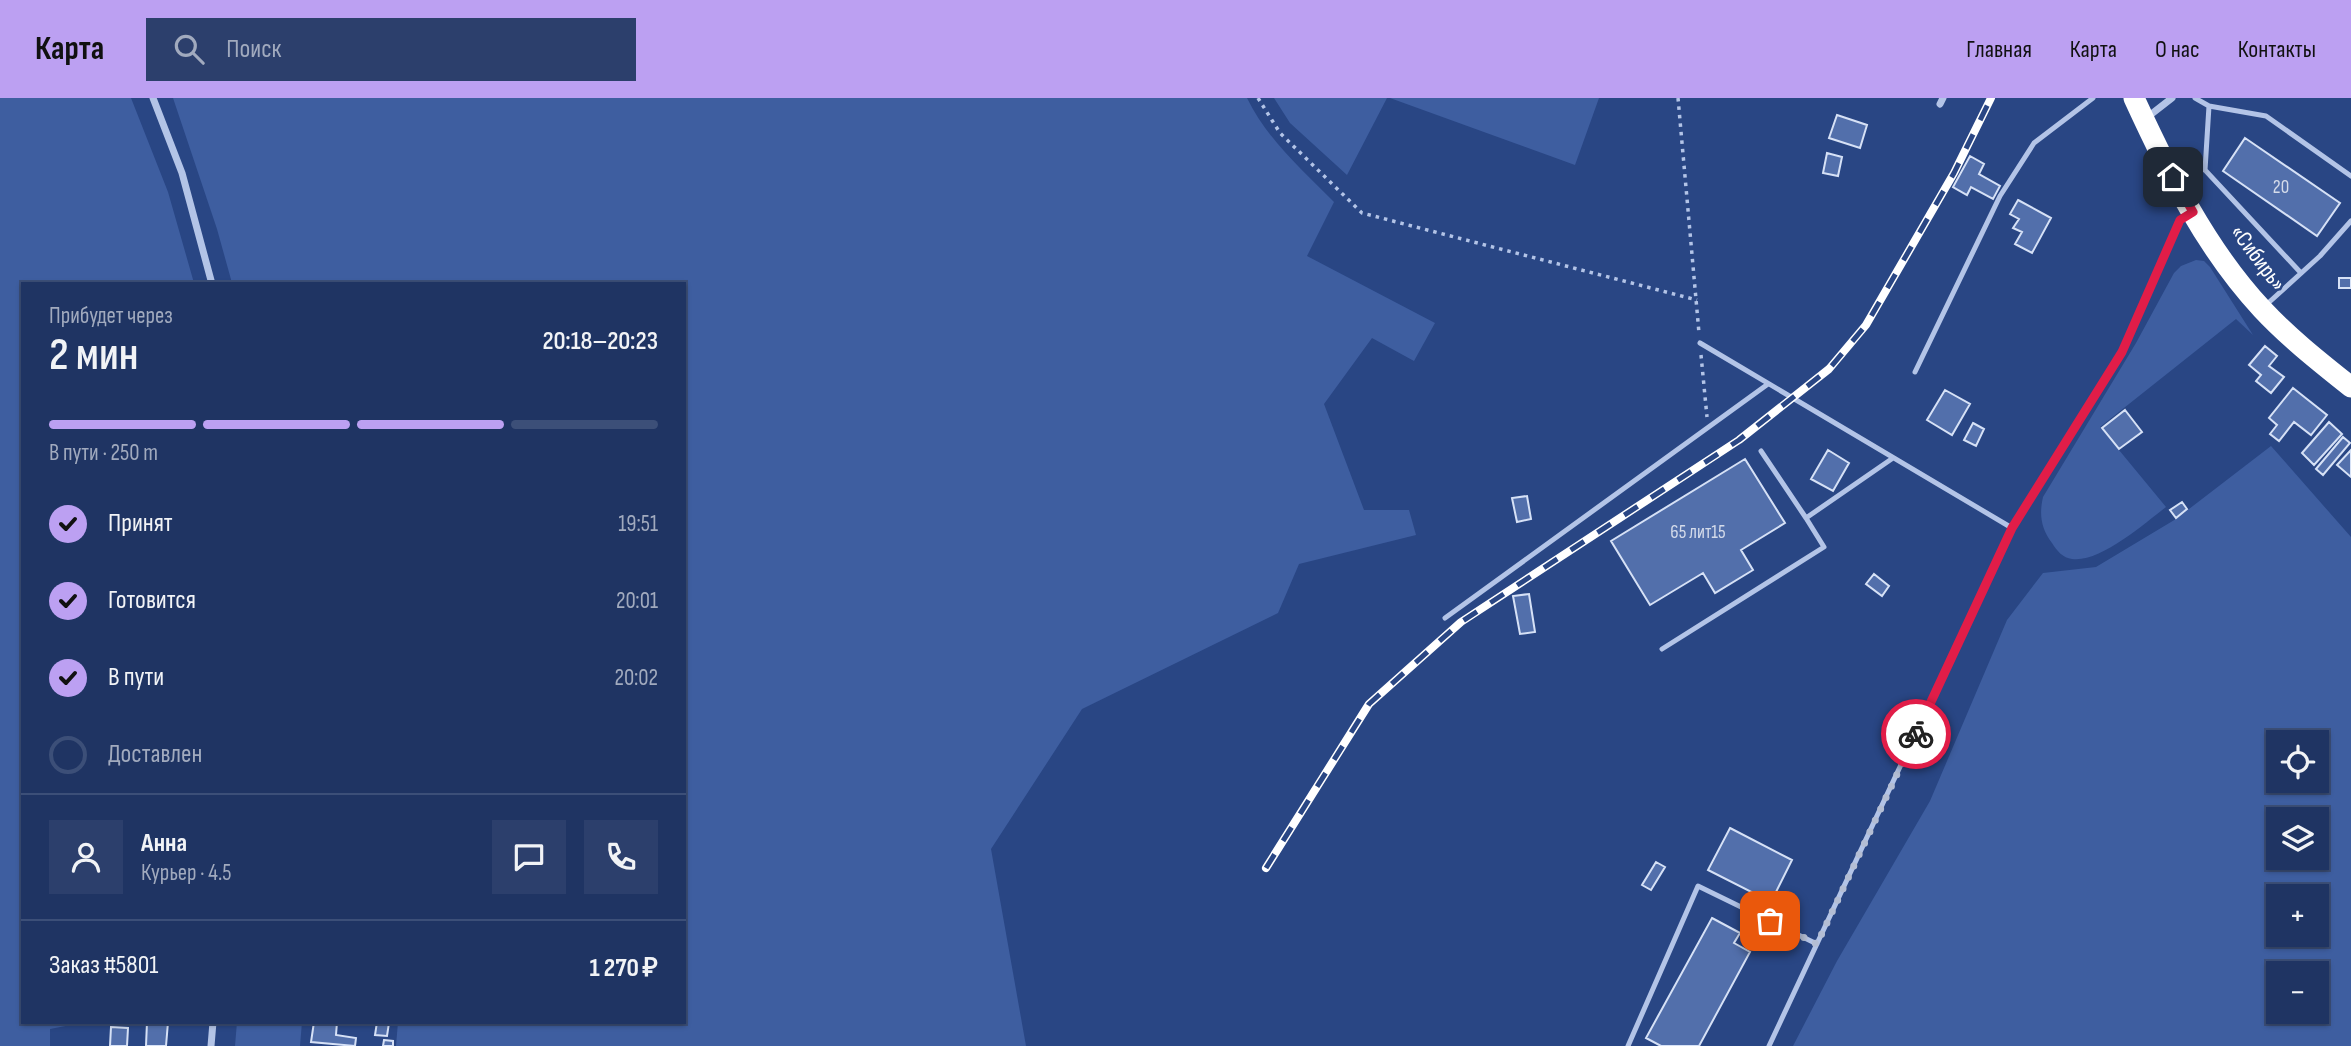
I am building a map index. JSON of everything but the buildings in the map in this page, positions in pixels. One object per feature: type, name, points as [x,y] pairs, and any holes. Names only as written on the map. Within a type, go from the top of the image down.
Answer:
[{"type":"highway","name":"«Сибирь»","points":[[2134,98],[2165,162],[2221,257],[2261,309],[2351,387]]},
{"type":"street","points":[[153,98],[182,173],[211,282]]},
{"type":"street","points":[[2144,119],[2172,98]]},
{"type":"street","points":[[211,1046],[213,1024]]},
{"type":"lane","points":[[1915,372],[2000,196],[2034,143],[2093,98]]},
{"type":"lane","points":[[2195,98],[2209,106],[2266,116],[2351,176]]},
{"type":"lane","points":[[2205,170],[2209,106]]},
{"type":"lane","points":[[2165,162],[2205,170],[2301,273]]},
{"type":"lane","points":[[1769,1046],[2012,528],[2122,352],[2180,220],[2193,212]]},
{"type":"lane","points":[[2261,309],[2320,256],[2351,221]]},
{"type":"lane","points":[[1700,343],[2012,528]]},
{"type":"lane","points":[[1445,618],[1768,384]]},
{"type":"lane","points":[[1662,649],[1824,547],[1761,451]]},
{"type":"lane","points":[[1806,519],[1893,458]]},
{"type":"lane","points":[[1628,1046],[1698,886],[1817,944]]},
{"type":"path","points":[[1258,98],[1280,133],[1362,213],[1697,300]]},
{"type":"path","points":[[1678,98],[1708,425]]},
{"type":"shaded area","points":[[0,98],[131,98],[168,192],[194,282],[21,282],[21,1024],[76,1024],[50,1029],[50,1046],[0,1046]]},
{"type":"shaded area","points":[[173,98],[1247,98],[1275,140],[1334,202],[1307,256],[1435,323],[1414,361],[1372,338],[1324,404],[1364,510],[1409,510],[1416,535],[1299,564],[1278,613],[1082,709],[991,849],[1026,1046],[396,1046],[398,1024],[686,1024],[686,282],[232,282]]},
{"type":"shaded area","points":[[1274,98],[1387,98],[1347,175],[1290,123]]},
{"type":"shaded area","points":[[1390,98],[1599,98],[1575,165]]},
{"type":"shaded area","points":[[2196,260],[2204,261],[2210,267],[2253,335],[2236,319],[2100,427],[2166,507],[2109,549],[2083,559],[2066,557],[2056,549],[2043,527],[2043,497],[2136,343],[2174,273],[2181,266]]},
{"type":"shaded area","points":[[2271,446],[2351,537],[2351,1046],[1793,1046],[1837,961],[1930,801],[2007,620],[2043,573],[2096,567],[2176,519]]},
{"type":"shaded area","points":[[237,1024],[302,1024],[300,1046],[235,1046]]},
{"type":"railway","points":[[1266,868],[1369,704],[1461,622],[1739,440],[1829,369],[1866,325],[1954,173],[1991,98]]},
{"type":"way so far","points":[[1770,921],[1817,944],[1916,734]]},
{"type":"route","points":[[1916,734],[2012,528],[2122,352],[2180,220],[2193,212],[2173,177]]}]
